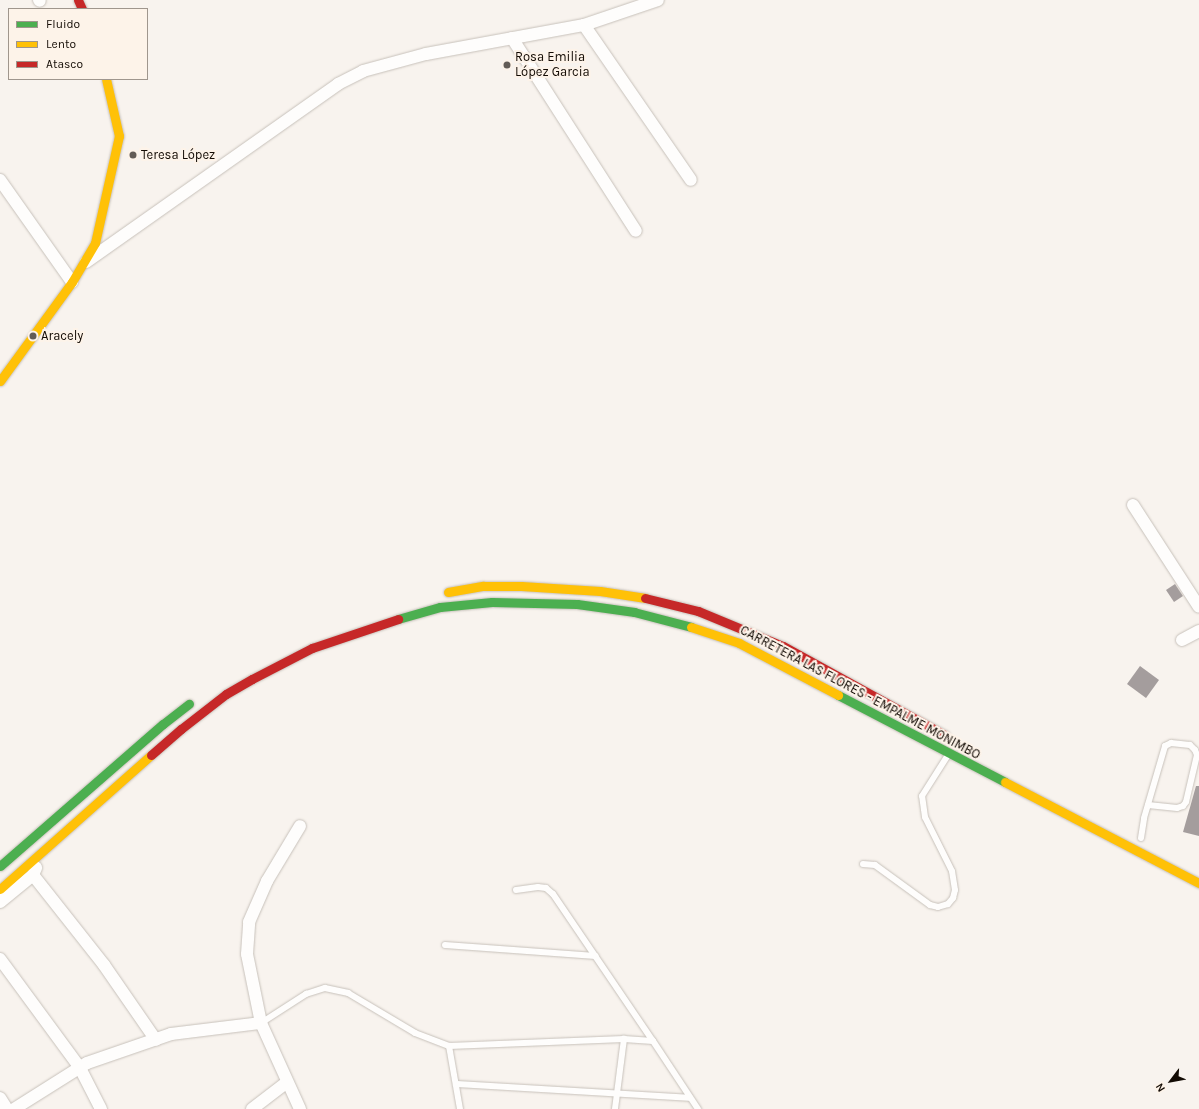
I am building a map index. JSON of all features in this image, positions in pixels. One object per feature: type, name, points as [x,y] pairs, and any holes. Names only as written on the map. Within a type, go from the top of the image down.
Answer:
[{"type":"main road","points":[[0,382],[72,282],[94,243],[119,136],[106,80]]},
{"type":"main road","name":"CARRETERA LAS FLORES - EMPALME MONIMBO","points":[[439,594],[483,586],[558,588],[635,596],[698,611],[782,646],[955,740]]},
{"type":"main road","name":"CARRETERA LAS FLORES - EMPALME MONIMBO","points":[[0,889],[42,850],[181,729],[226,694],[312,648],[352,633],[434,608],[470,603],[492,602],[578,604],[634,612],[689,626],[739,643],[948,754],[1199,883]]},
{"type":"main road","points":[[0,866],[163,724],[196,698]]},
{"type":"street","points":[[84,263],[338,84],[363,71],[426,54],[584,25],[658,0]]},
{"type":"street","points":[[584,25],[691,180]]},
{"type":"street","points":[[512,38],[636,231]]},
{"type":"street","points":[[0,180],[72,282]]},
{"type":"street","points":[[1133,505],[1199,607]]},
{"type":"street","points":[[1182,640],[1199,631]]},
{"type":"street","points":[[300,826],[267,881],[249,922],[247,954],[261,1023],[300,1109]]},
{"type":"street","points":[[0,902],[33,875],[42,850]]},
{"type":"street","points":[[33,875],[104,965],[156,1040]]},
{"type":"street","points":[[0,959],[80,1068],[102,1109]]},
{"type":"street","points":[[18,1108],[87,1063],[171,1034],[261,1023]]},
{"type":"street","points":[[252,1109],[287,1082]]},
{"type":"street","points":[[0,1098],[7,1109]]},
{"type":"lane","points":[[1141,838],[1148,805],[1165,746],[1171,743],[1190,745],[1195,750],[1197,755],[1186,802],[1183,806],[1177,808],[1148,805]]},
{"type":"lane","points":[[863,864],[875,866],[930,905],[938,907],[948,904],[953,898],[955,890],[952,871],[925,817],[922,796],[948,754]]},
{"type":"lane","points":[[516,890],[546,888],[553,894],[698,1109]]},
{"type":"lane","points":[[445,946],[596,956]]},
{"type":"lane","points":[[261,1023],[306,994],[325,988],[348,993],[415,1034],[449,1046],[624,1039],[653,1042]]},
{"type":"lane","points":[[615,1109],[624,1039]]},
{"type":"lane","points":[[449,1046],[460,1109]]},
{"type":"lane","points":[[456,1084],[690,1098]]},
{"type":"building","points":[[1175,584],[1183,596],[1174,602],[1166,590]]},
{"type":"building","points":[[1140,666],[1159,680],[1146,698],[1127,684]]},
{"type":"building","points":[[1196,786],[1199,786],[1199,836],[1183,832]]},
{"type":"traffic: fast","points":[[398,619],[440,607],[492,602],[577,604],[634,612],[691,627]]},
{"type":"traffic: fast","points":[[838,695],[1005,782]]},
{"type":"traffic: fast","points":[[0,866],[163,724],[189,704]]},
{"type":"traffic: slow","points":[[0,381],[72,282],[95,243],[119,136],[106,80]]},
{"type":"traffic: slow","points":[[448,592],[483,586],[521,586],[600,591],[645,598]]},
{"type":"traffic: slow","points":[[691,627],[739,643],[838,695]]},
{"type":"traffic: slow","points":[[0,889],[151,755]]},
{"type":"traffic: slow","points":[[1005,782],[1199,883]]},
{"type":"traffic: jam","points":[[78,0],[82,8]]},
{"type":"traffic: jam","points":[[645,598],[698,611],[783,646],[945,735]]},
{"type":"traffic: jam","points":[[151,755],[181,729],[226,694],[252,679],[312,648],[398,619]]},
{"type":"place","name":"Rosa Emilia López Garcia","points":[[507,65]]},
{"type":"place","name":"Teresa López","points":[[133,155]]},
{"type":"place","name":"Aracely","points":[[33,336]]}]
